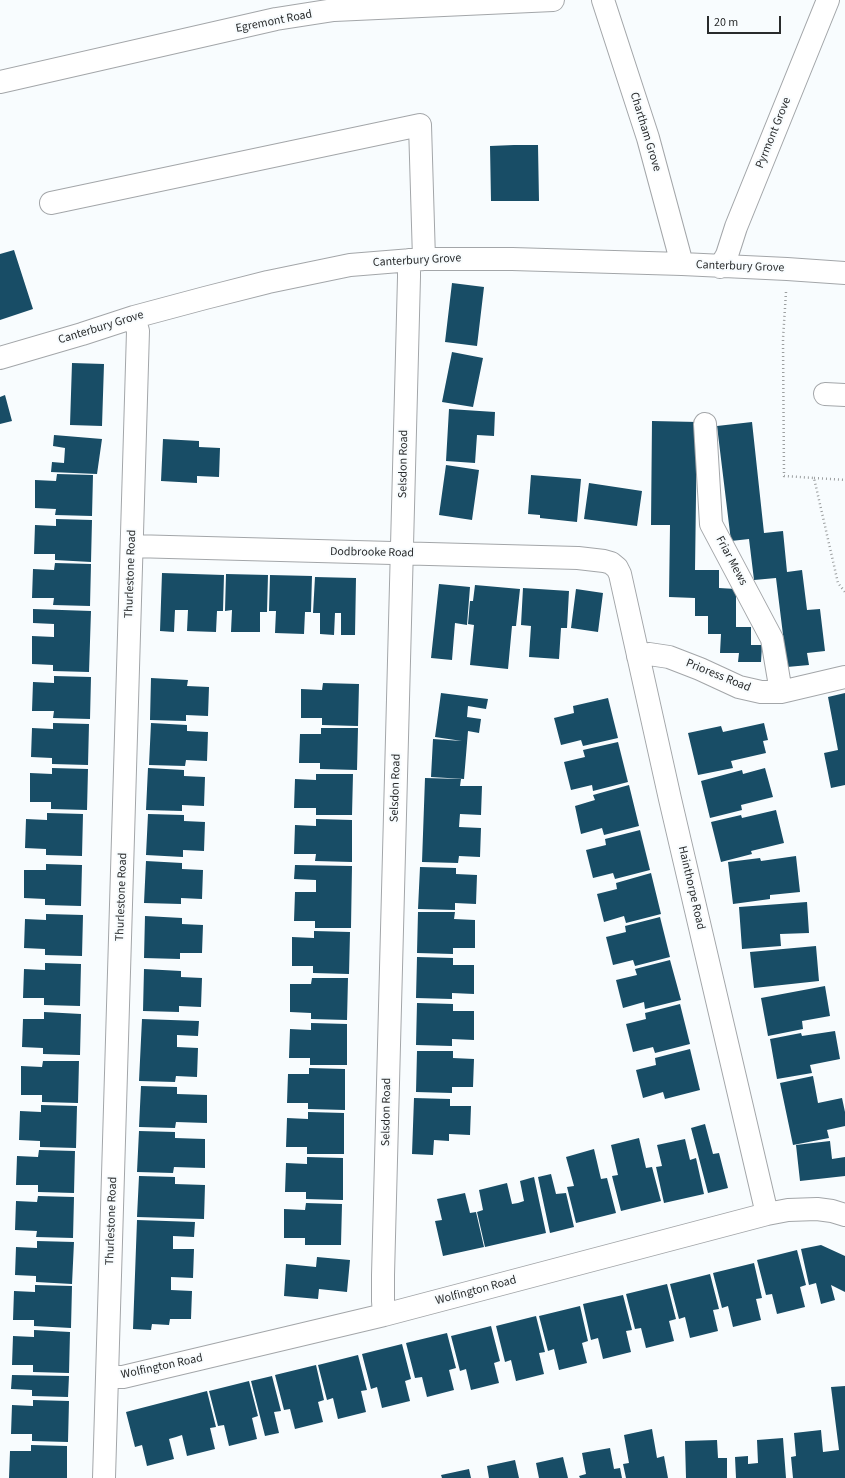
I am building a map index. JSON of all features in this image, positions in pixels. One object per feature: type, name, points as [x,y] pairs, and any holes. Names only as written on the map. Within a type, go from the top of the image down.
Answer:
[{"type":"street","name":"Egremont Road","points":[[0,82],[276,19],[334,10],[552,0]]},
{"type":"street","name":"Chartham Grove","points":[[604,0],[648,138],[682,264]]},
{"type":"street","name":"Pyrmont Grove","points":[[720,267],[727,255],[828,0]]},
{"type":"street","name":"Selsdon Road","points":[[51,203],[420,126],[416,260],[409,277],[383,1275],[384,1315]]},
{"type":"street","name":"Canterbury Grove","points":[[0,358],[134,317],[268,282],[350,265],[416,260],[512,259],[682,264],[845,273]]},
{"type":"street","name":"Thurlestone Road","points":[[104,1478],[138,331],[134,317]]},
{"type":"street","name":"Friar Mews","points":[[705,424],[711,524],[772,640],[781,692]]},
{"type":"street","name":"Dodbrooke Road","points":[[132,546],[578,558],[612,563]]},
{"type":"street","name":"Hainthorpe Road","points":[[612,563],[620,574],[767,1214]]},
{"type":"street","name":"Prioress Road","points":[[638,656],[649,654],[669,658],[700,669],[740,687],[761,692],[781,692],[845,677]]},
{"type":"street","name":"Wolfington Road","points":[[107,1377],[123,1377],[384,1315],[767,1214],[788,1210],[817,1209],[845,1215]]},
{"type":"path","points":[[787,269],[783,338],[784,476],[845,480]]},
{"type":"path","points":[[814,478],[838,583],[845,592]]},
{"type":"building","points":[[538,145],[539,201],[491,201],[490,146]]},
{"type":"building","points":[[14,250],[33,309],[0,320],[0,254]]},
{"type":"building","points":[[452,283],[484,287],[477,346],[445,342]]},
{"type":"building","points":[[452,352],[483,358],[473,407],[442,402]]},
{"type":"building","points":[[72,363],[104,364],[102,426],[70,425]]},
{"type":"building","points":[[5,395],[12,421],[0,424],[0,397]]},
{"type":"building","points":[[449,409],[495,412],[494,436],[477,435],[475,463],[446,461]]},
{"type":"building","points":[[652,421],[697,422],[695,570],[719,570],[719,588],[736,589],[736,627],[751,627],[751,645],[762,645],[761,662],[738,662],[739,653],[720,653],[721,634],[708,634],[708,616],[695,616],[695,598],[669,597],[670,525],[651,525]]},
{"type":"building","points":[[752,422],[764,533],[783,531],[787,572],[802,570],[807,610],[820,609],[825,651],[807,653],[809,665],[787,667],[776,578],[754,580],[749,539],[731,541],[717,426]]},
{"type":"building","points":[[54,435],[102,439],[97,474],[51,472],[52,462],[64,463],[65,448],[53,446]]},
{"type":"building","points":[[163,439],[199,441],[199,447],[220,448],[219,477],[197,476],[197,483],[161,481]]},
{"type":"building","points":[[446,465],[479,470],[472,520],[439,515]]},
{"type":"building","points":[[57,474],[93,475],[92,516],[55,515],[56,509],[35,508],[35,480],[56,481]]},
{"type":"building","points":[[531,475],[581,479],[577,522],[540,518],[540,515],[528,514]]},
{"type":"building","points":[[589,483],[642,491],[637,526],[584,519]]},
{"type":"building","points":[[56,519],[92,520],[91,562],[55,560],[55,554],[34,554],[35,525],[56,526]]},
{"type":"building","points":[[55,563],[91,564],[90,606],[53,605],[54,598],[32,598],[33,569],[54,570]]},
{"type":"building","points":[[162,573],[224,575],[223,611],[217,611],[216,632],[187,631],[188,610],[175,610],[174,632],[160,631]]},
{"type":"building","points":[[226,574],[268,575],[267,612],[260,612],[260,632],[231,632],[232,610],[225,611]]},
{"type":"building","points":[[270,575],[312,576],[311,612],[305,612],[304,634],[275,633],[276,611],[269,611]]},
{"type":"building","points":[[315,577],[356,578],[355,635],[341,635],[341,613],[335,613],[334,635],[320,634],[320,613],[313,613]]},
{"type":"building","points":[[439,584],[470,587],[467,625],[455,623],[452,660],[431,658]]},
{"type":"building","points":[[475,585],[520,589],[516,626],[512,626],[508,669],[470,665],[474,625],[468,624],[470,601],[473,601]]},
{"type":"building","points":[[523,588],[569,591],[567,628],[561,628],[559,659],[529,657],[531,626],[521,625]]},
{"type":"building","points":[[576,589],[603,593],[598,632],[571,628]]},
{"type":"building","points":[[33,609],[91,611],[89,672],[53,671],[53,665],[32,664],[32,636],[54,637],[54,624],[33,623]]},
{"type":"building","points":[[54,676],[91,677],[90,719],[53,718],[54,711],[32,711],[33,682],[54,683]]},
{"type":"building","points":[[151,678],[188,680],[187,686],[209,687],[208,716],[186,715],[186,721],[150,720]]},
{"type":"building","points":[[323,683],[359,684],[358,726],[322,725],[322,718],[301,718],[301,689],[322,690]]},
{"type":"building","points":[[441,693],[488,699],[486,709],[468,706],[467,717],[481,719],[479,733],[468,731],[464,779],[431,777],[433,739],[462,741],[435,737]]},
{"type":"building","points":[[845,693],[845,785],[831,788],[824,753],[838,750],[828,697]]},
{"type":"building","points":[[608,698],[618,738],[583,746],[581,740],[561,745],[554,718],[574,713],[573,706]]},
{"type":"building","points":[[53,723],[89,724],[88,765],[52,764],[52,758],[31,757],[32,728],[53,729]]},
{"type":"building","points":[[151,723],[187,725],[187,731],[208,732],[207,761],[186,760],[185,766],[149,765]]},
{"type":"building","points":[[764,723],[768,740],[763,741],[766,753],[731,761],[733,768],[698,775],[688,733],[721,726],[723,732]]},
{"type":"building","points":[[321,728],[358,728],[357,770],[320,769],[320,763],[299,763],[300,734],[321,734]]},
{"type":"building","points":[[618,742],[628,782],[593,791],[592,785],[571,790],[564,762],[585,757],[583,750]]},
{"type":"building","points":[[52,768],[88,769],[87,810],[51,809],[51,802],[30,802],[30,773],[52,774]]},
{"type":"building","points":[[148,768],[184,770],[184,776],[205,777],[204,806],[182,805],[182,811],[146,810]]},
{"type":"building","points":[[765,768],[773,797],[741,805],[742,810],[710,818],[701,781],[742,770],[743,774]]},
{"type":"building","points":[[316,774],[353,774],[352,815],[316,815],[316,808],[294,808],[295,779],[316,780]]},
{"type":"building","points":[[425,778],[461,779],[460,786],[482,786],[481,815],[460,814],[459,827],[481,828],[480,857],[459,856],[458,863],[422,862]]},
{"type":"building","points":[[629,785],[639,826],[604,835],[602,828],[581,834],[575,806],[595,800],[593,795]]},
{"type":"building","points":[[776,810],[784,843],[751,851],[752,854],[721,862],[711,822],[741,815],[742,818]]},
{"type":"building","points":[[47,813],[83,814],[82,856],[46,855],[46,849],[25,848],[26,819],[47,820]]},
{"type":"building","points":[[148,814],[184,815],[184,821],[205,822],[204,851],[183,850],[183,857],[146,855]]},
{"type":"building","points":[[316,819],[352,820],[352,862],[315,861],[316,854],[294,854],[295,825],[316,826]]},
{"type":"building","points":[[640,830],[650,870],[615,879],[613,873],[593,878],[586,850],[606,845],[605,839]]},
{"type":"building","points":[[796,856],[800,892],[770,895],[770,899],[733,904],[728,862],[760,858],[761,861]]},
{"type":"building","points":[[146,861],[182,863],[182,869],[203,870],[202,899],[181,898],[181,904],[144,903]]},
{"type":"building","points":[[46,864],[82,865],[81,906],[45,905],[45,899],[24,898],[24,870],[46,870]]},
{"type":"building","points":[[295,865],[352,866],[351,928],[315,928],[315,921],[294,921],[295,892],[316,892],[316,880],[294,879]]},
{"type":"building","points":[[420,867],[456,868],[456,874],[477,875],[476,904],[455,903],[455,910],[418,909]]},
{"type":"building","points":[[651,873],[661,914],[626,923],[624,916],[604,922],[597,894],[617,889],[616,883]]},
{"type":"building","points":[[807,902],[809,933],[780,934],[781,946],[742,949],[739,907]]},
{"type":"building","points":[[418,912],[455,912],[454,919],[475,920],[475,948],[453,948],[453,954],[417,953]]},
{"type":"building","points":[[46,914],[83,915],[82,956],[45,955],[45,949],[24,948],[25,919],[46,920]]},
{"type":"building","points":[[145,916],[182,918],[182,924],[203,925],[202,953],[180,953],[180,959],[144,958]]},
{"type":"building","points":[[660,917],[670,957],[635,966],[633,960],[613,965],[606,937],[626,932],[625,926]]},
{"type":"building","points":[[314,931],[350,932],[349,974],[313,973],[313,966],[292,966],[292,937],[314,938]]},
{"type":"building","points":[[816,946],[819,981],[754,988],[750,952]]},
{"type":"building","points":[[417,957],[453,958],[453,965],[474,965],[474,994],[452,993],[452,999],[416,998]]},
{"type":"building","points":[[670,960],[681,1000],[645,1009],[644,1002],[623,1008],[616,980],[637,975],[635,969]]},
{"type":"building","points":[[45,963],[81,964],[80,1006],[44,1005],[44,998],[23,998],[24,969],[45,970]]},
{"type":"building","points":[[144,969],[181,971],[181,977],[202,978],[201,1007],[179,1006],[179,1012],[143,1011]]},
{"type":"building","points":[[312,978],[348,978],[347,1020],[311,1019],[311,1013],[290,1012],[290,984],[311,984]]},
{"type":"building","points":[[825,986],[830,1016],[802,1021],[803,1029],[768,1036],[761,998]]},
{"type":"building","points":[[417,1003],[453,1004],[453,1011],[474,1011],[474,1040],[452,1039],[452,1046],[416,1045]]},
{"type":"building","points":[[680,1004],[690,1044],[655,1053],[653,1047],[633,1052],[626,1024],[646,1019],[645,1013]]},
{"type":"building","points":[[44,1012],[81,1014],[80,1055],[43,1054],[43,1048],[22,1047],[23,1019],[44,1019]]},
{"type":"building","points":[[142,1019],[199,1021],[198,1036],[177,1035],[177,1047],[198,1048],[197,1077],[176,1076],[175,1082],[139,1081]]},
{"type":"building","points":[[311,1023],[347,1024],[347,1065],[310,1065],[310,1058],[289,1058],[290,1029],[311,1030]]},
{"type":"building","points":[[835,1031],[840,1059],[810,1065],[812,1073],[777,1079],[770,1039],[801,1033],[802,1036]]},
{"type":"building","points":[[690,1049],[700,1090],[665,1099],[663,1092],[643,1098],[636,1070],[656,1065],[655,1058]]},
{"type":"building","points":[[417,1051],[453,1051],[453,1058],[474,1059],[473,1087],[452,1087],[452,1093],[416,1092]]},
{"type":"building","points":[[43,1061],[79,1061],[78,1103],[42,1102],[42,1095],[21,1095],[21,1066],[42,1067]]},
{"type":"building","points":[[309,1068],[345,1069],[345,1110],[308,1109],[308,1103],[287,1103],[288,1074],[309,1074]]},
{"type":"building","points":[[813,1076],[818,1103],[842,1098],[845,1112],[845,1126],[827,1130],[829,1138],[793,1145],[780,1083]]},
{"type":"building","points":[[141,1086],[177,1087],[177,1094],[207,1095],[207,1123],[176,1122],[175,1128],[139,1127]]},
{"type":"building","points":[[414,1098],[450,1099],[450,1106],[471,1106],[470,1135],[449,1134],[449,1141],[434,1140],[433,1155],[412,1154]]},
{"type":"building","points":[[41,1105],[77,1106],[76,1148],[40,1147],[40,1141],[19,1140],[20,1111],[41,1112]]},
{"type":"building","points":[[308,1112],[344,1113],[344,1154],[307,1154],[307,1147],[286,1147],[287,1118],[308,1119]]},
{"type":"building","points":[[705,1124],[713,1154],[719,1153],[728,1188],[708,1193],[691,1128]]},
{"type":"building","points":[[139,1131],[175,1132],[175,1138],[205,1139],[205,1168],[174,1167],[173,1173],[137,1172]]},
{"type":"building","points":[[639,1138],[646,1168],[652,1167],[661,1201],[621,1211],[612,1176],[618,1175],[611,1145]]},
{"type":"building","points":[[685,1139],[690,1160],[696,1158],[704,1194],[664,1203],[656,1167],[662,1166],[657,1145]]},
{"type":"building","points":[[830,1141],[832,1159],[845,1157],[845,1176],[800,1181],[796,1145]]},
{"type":"building","points":[[594,1149],[601,1179],[607,1178],[616,1213],[576,1223],[567,1187],[574,1186],[566,1157]]},
{"type":"building","points":[[39,1150],[75,1151],[74,1193],[38,1192],[38,1185],[16,1185],[17,1156],[38,1157]]},
{"type":"building","points":[[307,1157],[343,1158],[343,1200],[306,1199],[306,1192],[285,1192],[286,1163],[307,1164]]},
{"type":"building","points":[[551,1174],[556,1194],[566,1193],[574,1227],[550,1233],[538,1177]]},
{"type":"building","points":[[139,1176],[175,1177],[175,1184],[205,1185],[204,1219],[137,1217]]},
{"type":"building","points":[[534,1177],[546,1233],[485,1247],[477,1212],[483,1210],[479,1190],[507,1183],[512,1204],[518,1203],[524,1201],[520,1181]]},
{"type":"building","points":[[465,1193],[470,1213],[476,1212],[484,1247],[443,1256],[435,1221],[442,1220],[437,1199]]},
{"type":"building","points":[[38,1196],[74,1197],[73,1238],[36,1237],[37,1231],[15,1230],[16,1201],[37,1202]]},
{"type":"building","points":[[306,1203],[342,1204],[341,1245],[305,1245],[305,1238],[284,1238],[284,1209],[305,1210]]},
{"type":"building","points":[[137,1220],[195,1222],[194,1237],[173,1236],[173,1249],[194,1249],[193,1278],[171,1277],[171,1290],[192,1291],[191,1319],[170,1319],[169,1325],[152,1324],[151,1330],[133,1329]]},
{"type":"building","points":[[37,1241],[74,1242],[72,1284],[36,1282],[36,1276],[15,1275],[16,1247],[37,1248]]},
{"type":"building","points":[[821,1245],[845,1256],[845,1292],[831,1285],[835,1300],[821,1304],[816,1283],[809,1285],[801,1249]]},
{"type":"building","points":[[797,1250],[806,1285],[800,1287],[805,1307],[777,1314],[772,1294],[766,1295],[757,1260]]},
{"type":"building","points":[[317,1257],[350,1260],[347,1292],[319,1289],[318,1299],[284,1296],[286,1264],[316,1267]]},
{"type":"building","points":[[754,1263],[762,1298],[756,1299],[761,1320],[733,1327],[728,1306],[722,1308],[713,1273]]},
{"type":"building","points":[[710,1274],[719,1309],[713,1310],[718,1331],[690,1338],[685,1317],[679,1319],[670,1284]]},
{"type":"building","points":[[667,1284],[676,1319],[669,1321],[674,1341],[646,1348],[641,1328],[635,1329],[626,1294]]},
{"type":"building","points":[[35,1285],[72,1286],[71,1328],[34,1326],[34,1320],[13,1320],[14,1291],[35,1292]]},
{"type":"building","points":[[623,1295],[632,1330],[626,1331],[631,1352],[603,1359],[598,1338],[591,1340],[583,1304]]},
{"type":"building","points":[[580,1306],[588,1341],[582,1343],[587,1363],[559,1370],[554,1349],[548,1351],[539,1316]]},
{"type":"building","points":[[536,1316],[545,1352],[539,1353],[544,1374],[516,1381],[511,1360],[505,1362],[496,1326]]},
{"type":"building","points":[[491,1326],[500,1361],[494,1363],[499,1383],[471,1390],[466,1369],[460,1371],[451,1336]]},
{"type":"building","points":[[34,1330],[70,1332],[69,1373],[33,1372],[33,1365],[12,1365],[13,1336],[34,1337]]},
{"type":"building","points":[[447,1333],[456,1368],[449,1370],[454,1390],[427,1397],[422,1377],[415,1378],[406,1343]]},
{"type":"building","points":[[402,1344],[411,1379],[405,1381],[410,1401],[382,1408],[377,1387],[371,1389],[362,1354]]},
{"type":"building","points":[[358,1355],[367,1390],[361,1391],[366,1412],[338,1419],[333,1398],[327,1400],[318,1365]]},
{"type":"building","points":[[316,1365],[324,1400],[318,1402],[323,1422],[295,1429],[290,1409],[284,1410],[275,1375]]},
{"type":"building","points":[[12,1375],[69,1376],[68,1397],[32,1396],[32,1390],[11,1389]]},
{"type":"building","points":[[272,1376],[281,1411],[274,1412],[279,1433],[265,1436],[251,1381]]},
{"type":"building","points":[[249,1381],[258,1416],[252,1418],[257,1439],[229,1446],[224,1425],[218,1426],[209,1391]]},
{"type":"building","points":[[845,1386],[845,1478],[793,1478],[791,1457],[796,1456],[794,1433],[821,1430],[823,1452],[839,1450],[831,1387]]},
{"type":"building","points":[[207,1391],[216,1427],[210,1428],[215,1449],[187,1456],[182,1435],[169,1439],[174,1459],[147,1466],[142,1445],[135,1447],[126,1412]]},
{"type":"building","points":[[33,1400],[69,1401],[68,1442],[32,1441],[32,1434],[11,1434],[12,1405],[33,1406]]},
{"type":"building","points":[[652,1429],[657,1458],[664,1456],[668,1478],[626,1478],[623,1464],[629,1463],[624,1435]]},
{"type":"building","points":[[783,1438],[786,1478],[736,1478],[735,1457],[748,1456],[748,1464],[758,1463],[757,1440]]},
{"type":"building","points":[[717,1440],[718,1458],[727,1458],[727,1478],[686,1478],[685,1441]]},
{"type":"building","points":[[31,1445],[67,1446],[67,1478],[9,1478],[10,1451],[31,1451]]},
{"type":"building","points":[[610,1448],[614,1469],[620,1468],[622,1478],[580,1478],[579,1476],[586,1474],[582,1453]]},
{"type":"building","points":[[563,1457],[568,1478],[539,1478],[536,1463]]},
{"type":"building","points":[[515,1460],[519,1478],[489,1478],[487,1466]]},
{"type":"building","points":[[469,1469],[471,1478],[442,1478],[441,1475]]}]
